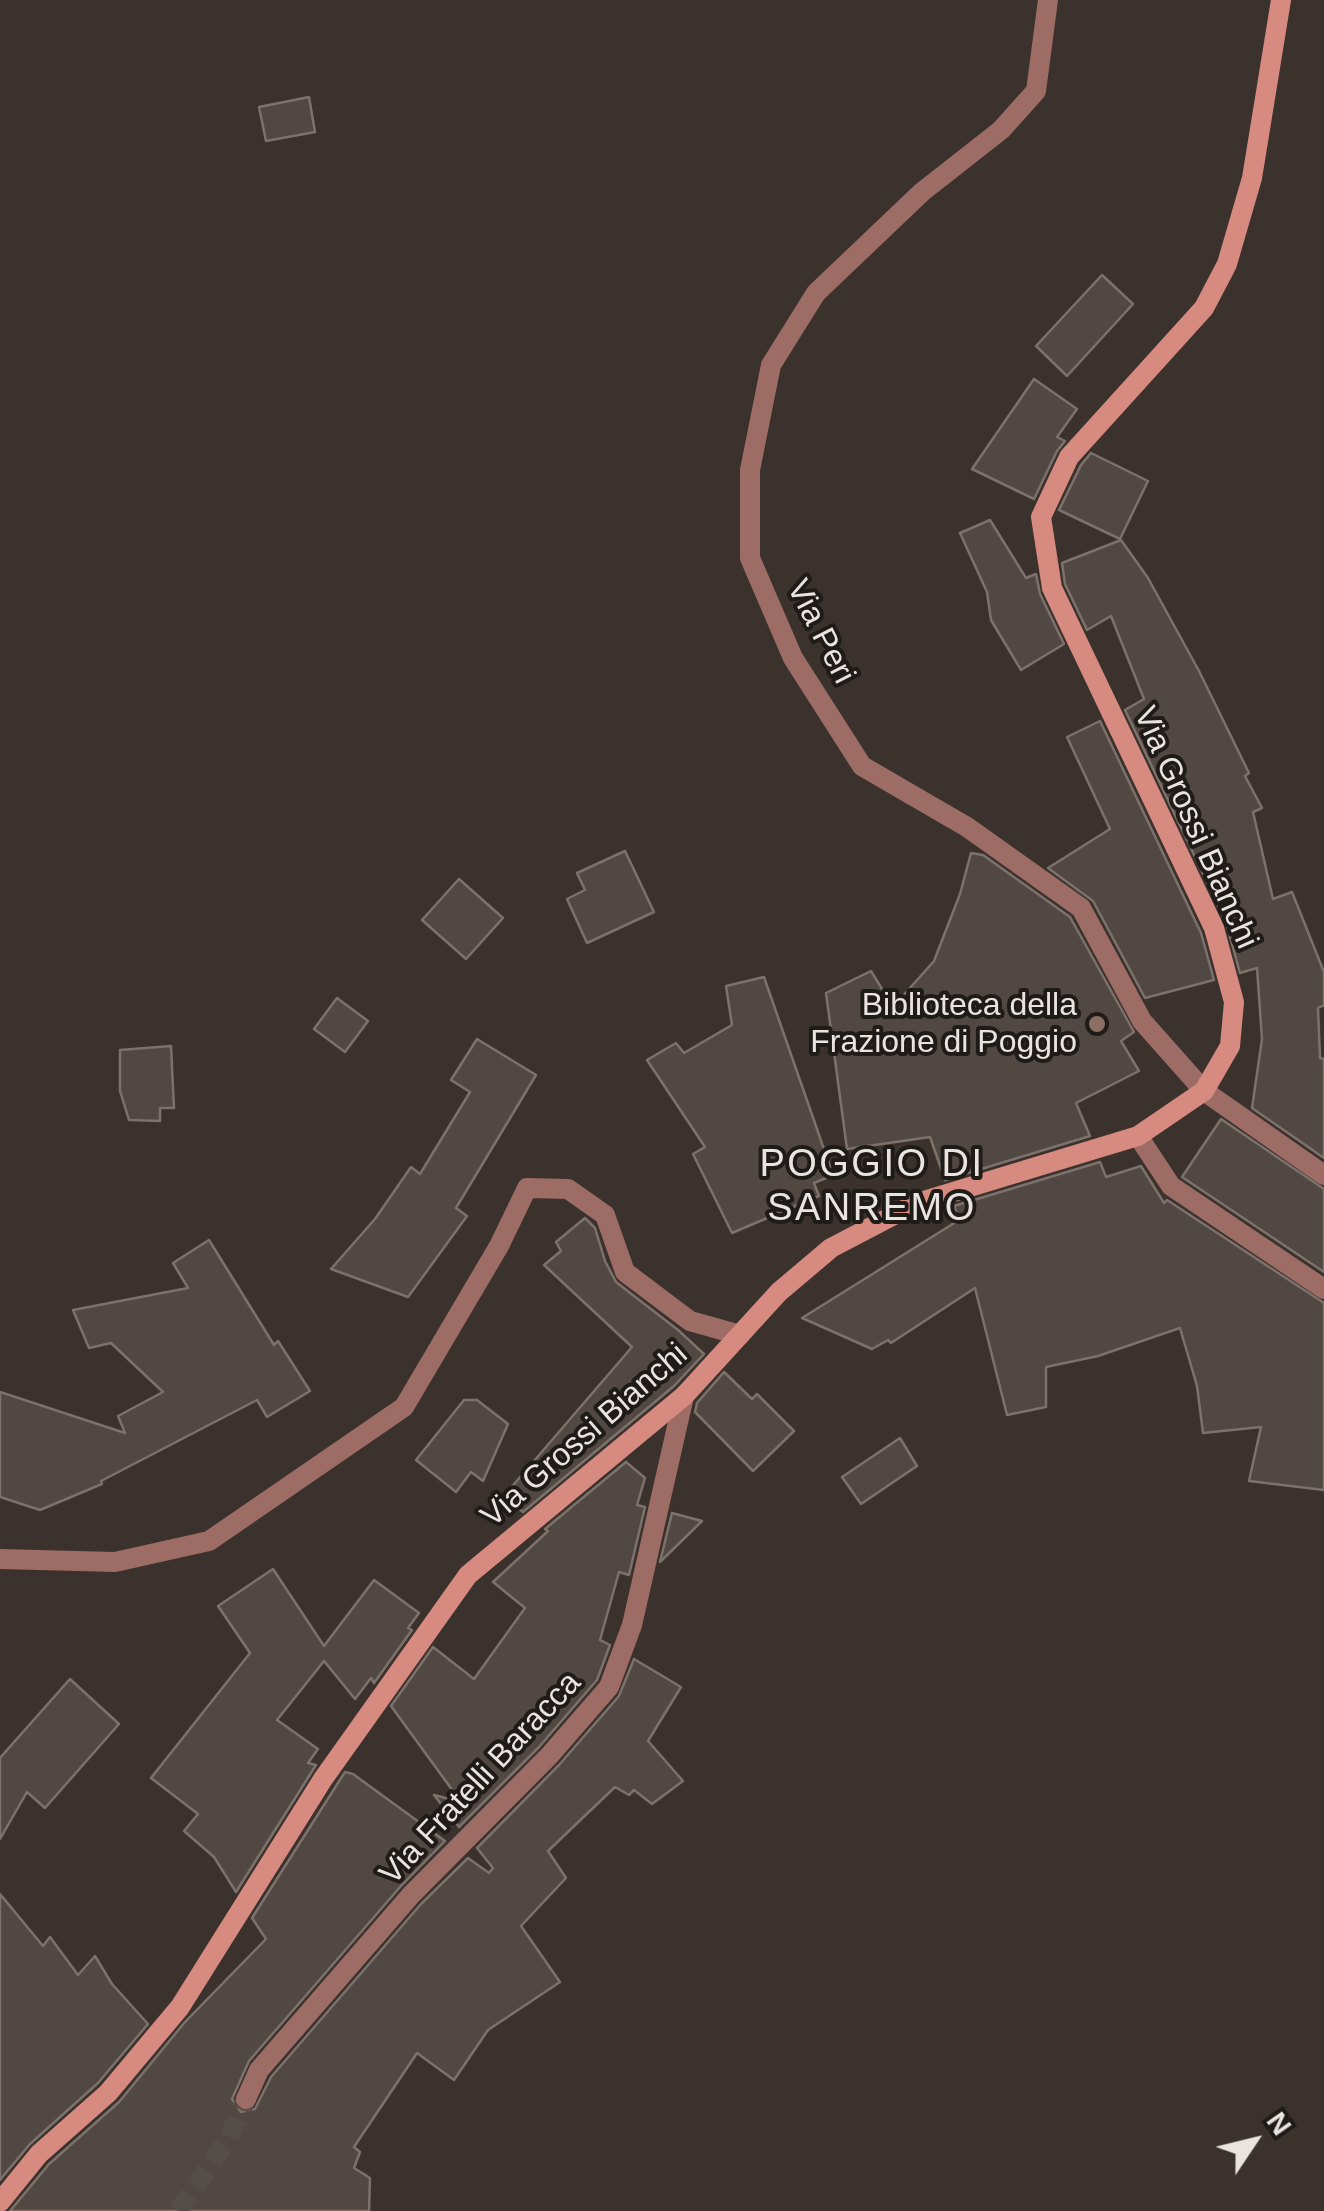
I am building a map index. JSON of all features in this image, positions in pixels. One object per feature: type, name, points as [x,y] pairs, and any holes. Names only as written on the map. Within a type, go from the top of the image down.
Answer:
[{"type":"main road","name":"Via Grossi Bianchi","points":[[0,2202],[39,2154],[108,2094],[180,2007],[323,1779],[468,1575],[684,1396],[778,1292],[831,1248],[917,1203],[1138,1136],[1204,1092],[1230,1046],[1234,1002],[1214,928],[1052,588],[1042,516],[1069,457],[1204,308],[1227,264],[1252,178],[1280,0]]},
{"type":"street","name":"Via Peri","points":[[1048,0],[1036,92],[1001,130],[922,192],[816,293],[772,366],[750,470],[750,558],[792,658],[862,766],[968,827],[1081,908],[1142,1021],[1204,1092],[1324,1175]]},
{"type":"street","points":[[1138,1136],[1171,1186],[1324,1289]]},
{"type":"street","points":[[0,1558],[115,1562],[209,1541],[404,1407],[499,1246],[527,1188],[568,1189],[604,1215],[625,1272],[690,1321],[740,1335]]},
{"type":"street","name":"Via Fratelli Baracca","points":[[246,2099],[258,2070],[411,1895],[549,1756],[609,1687],[632,1625],[684,1396]]},
{"type":"building","points":[[309,97],[315,132],[266,141],[259,107]]},
{"type":"building","points":[[1102,275],[1133,304],[1067,376],[1036,346]]},
{"type":"building","points":[[1034,379],[1077,409],[1057,437],[1065,441],[1034,499],[972,469]]},
{"type":"building","points":[[1091,453],[1148,481],[1120,539],[1059,510]]},
{"type":"building","points":[[990,520],[1026,578],[1036,574],[1040,594],[1064,644],[1021,670],[991,620],[987,592],[960,533]]},
{"type":"building","points":[[1121,540],[1148,578],[1249,773],[1245,776],[1262,808],[1253,812],[1273,899],[1292,892],[1324,972],[1324,1005],[1318,1008],[1320,1058],[1324,1059],[1324,1158],[1252,1108],[1262,1039],[1257,968],[1240,973],[1226,922],[1125,710],[1144,699],[1111,616],[1087,630],[1065,584],[1062,563]]},
{"type":"building","points":[[1100,721],[1201,933],[1214,980],[1145,998],[1093,901],[1048,868],[1110,829],[1067,737]]},
{"type":"building","points":[[625,851],[654,912],[587,943],[567,899],[585,890],[577,873]]},
{"type":"building","points":[[971,853],[983,855],[1070,917],[1134,1032],[1121,1041],[1139,1071],[1076,1103],[1090,1136],[945,1180],[930,1137],[847,1149],[826,993],[871,971],[893,1007],[934,961]]},
{"type":"building","points":[[459,879],[503,918],[466,959],[422,920]]},
{"type":"building","points":[[764,977],[833,1175],[814,1183],[819,1196],[732,1233],[693,1154],[705,1147],[647,1060],[676,1043],[684,1053],[732,1025],[726,986]]},
{"type":"building","points":[[337,998],[368,1021],[345,1052],[314,1029]]},
{"type":"building","points":[[477,1039],[536,1075],[456,1208],[467,1216],[408,1297],[331,1269],[375,1219],[411,1167],[420,1174],[470,1092],[451,1080]]},
{"type":"building","points":[[171,1046],[174,1108],[160,1108],[160,1121],[129,1120],[120,1091],[120,1050]]},
{"type":"building","points":[[1221,1119],[1324,1189],[1324,1272],[1182,1177]]},
{"type":"building","points":[[1100,1162],[1106,1177],[1141,1166],[1164,1203],[1167,1200],[1324,1303],[1324,1490],[1249,1481],[1261,1427],[1203,1433],[1197,1386],[1180,1328],[1098,1356],[1046,1367],[1046,1407],[1007,1415],[975,1288],[891,1343],[888,1340],[872,1349],[802,1318],[959,1220],[954,1206]]},
{"type":"building","points":[[585,1218],[595,1228],[616,1282],[704,1354],[674,1386],[523,1512],[503,1497],[632,1347],[544,1265],[561,1251],[556,1242]]},
{"type":"building","points":[[209,1240],[274,1345],[278,1341],[310,1391],[267,1417],[257,1400],[101,1481],[102,1484],[40,1510],[0,1497],[0,1392],[125,1433],[118,1416],[163,1392],[111,1343],[89,1348],[73,1310],[188,1288],[173,1263]]},
{"type":"building","points":[[724,1372],[752,1399],[757,1394],[794,1431],[753,1471],[695,1412],[697,1403]]},
{"type":"building","points":[[464,1400],[477,1400],[508,1424],[483,1481],[471,1472],[456,1492],[416,1460]]},
{"type":"building","points":[[900,1438],[917,1466],[861,1504],[842,1477]]},
{"type":"building","points":[[626,1462],[645,1478],[637,1505],[645,1507],[629,1575],[619,1572],[600,1640],[610,1645],[597,1680],[539,1747],[459,1827],[434,1795],[461,1802],[391,1706],[433,1647],[474,1679],[525,1608],[493,1582],[548,1531],[545,1529]]},
{"type":"building","points":[[672,1513],[702,1521],[660,1562]]},
{"type":"building","points":[[273,1569],[324,1646],[374,1580],[419,1613],[408,1628],[412,1630],[374,1683],[371,1678],[355,1699],[324,1661],[277,1720],[318,1749],[308,1763],[316,1765],[236,1892],[214,1857],[184,1831],[198,1814],[151,1778],[250,1653],[218,1606]]},
{"type":"building","points":[[634,1659],[681,1687],[648,1741],[683,1781],[652,1804],[634,1790],[629,1795],[615,1787],[548,1851],[566,1878],[521,1926],[560,1982],[488,2030],[454,2080],[417,2053],[354,2147],[360,2152],[354,2168],[370,2178],[369,2211],[10,2211],[49,2164],[119,2102],[185,2022],[266,1939],[252,1918],[345,1772],[445,1841],[249,2061],[232,2099],[241,2112],[255,2109],[271,2077],[421,1904],[468,1858],[489,1873],[493,1868],[477,1848],[559,1765],[619,1696]]},
{"type":"building","points":[[70,1679],[119,1724],[45,1808],[27,1792],[0,1839],[0,1758]]},
{"type":"building","points":[[0,1894],[43,1946],[50,1937],[78,1975],[95,1956],[112,1984],[148,2024],[98,2083],[30,2144],[0,2180]]},
{"type":"tunnel","points":[[178,2211],[229,2138],[246,2099]]},
{"type":"place","name":"Biblioteca della Frazione di Poggio","points":[[1097,1024]]},
{"type":"district","name":"POGGIO DI SANREMO","points":[[872,1188]]}]
